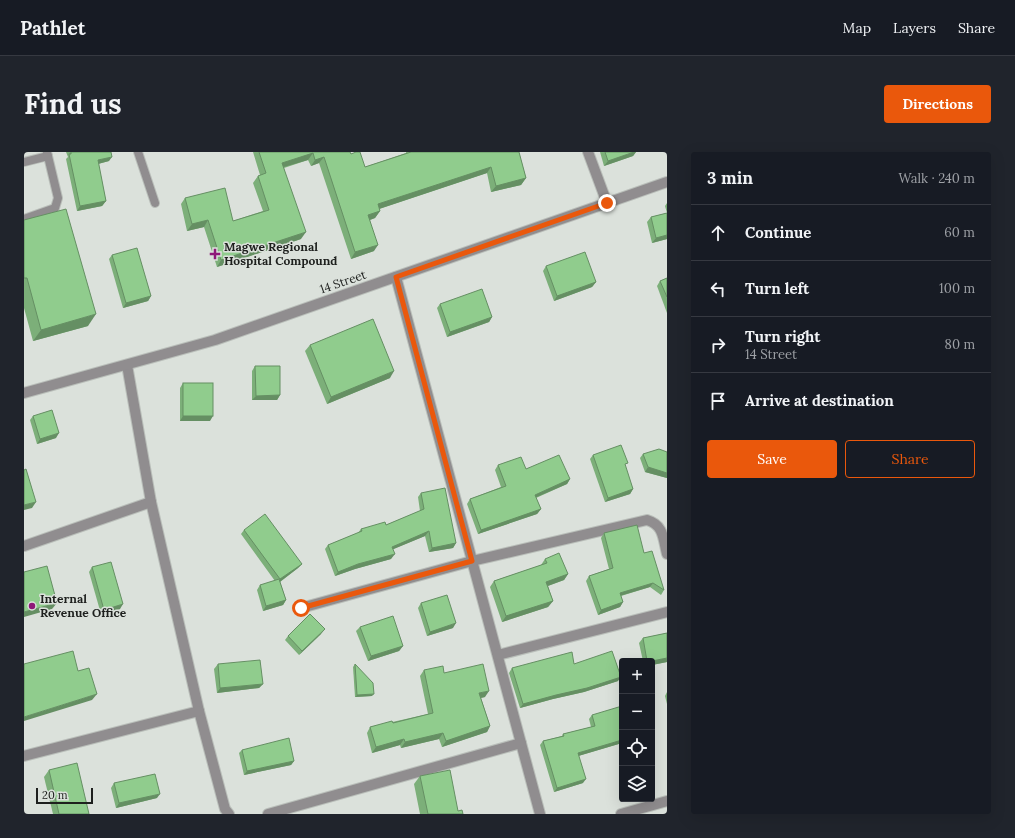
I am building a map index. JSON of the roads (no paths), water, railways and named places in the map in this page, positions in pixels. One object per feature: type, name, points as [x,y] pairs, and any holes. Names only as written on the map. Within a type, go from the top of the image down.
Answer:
[{"type":"street","points":[[588,152],[607,203]]},
{"type":"street","name":"14 Street","points":[[24,393],[215,340],[667,182]]},
{"type":"street","points":[[396,277],[540,814]]},
{"type":"street","points":[[126,365],[151,502],[199,711],[225,809],[229,814]]},
{"type":"street","points":[[24,546],[151,502]]},
{"type":"street","points":[[301,608],[472,561],[646,520],[655,522],[660,528],[667,554]]},
{"type":"street","points":[[498,656],[667,612]]},
{"type":"street","points":[[24,756],[199,711]]},
{"type":"street","points":[[268,814],[521,743]]},
{"type":"street","points":[[621,814],[667,801]]},
{"type":"lane","points":[[138,152],[156,203]]},
{"type":"lane","points":[[24,162],[48,154],[58,198],[55,208],[24,219]]},
{"type":"place","name":"Magwe Regional Hospital Compound","points":[[215,254]]},
{"type":"place","name":"Internal Revenue Office","points":[[32,606]]}]
